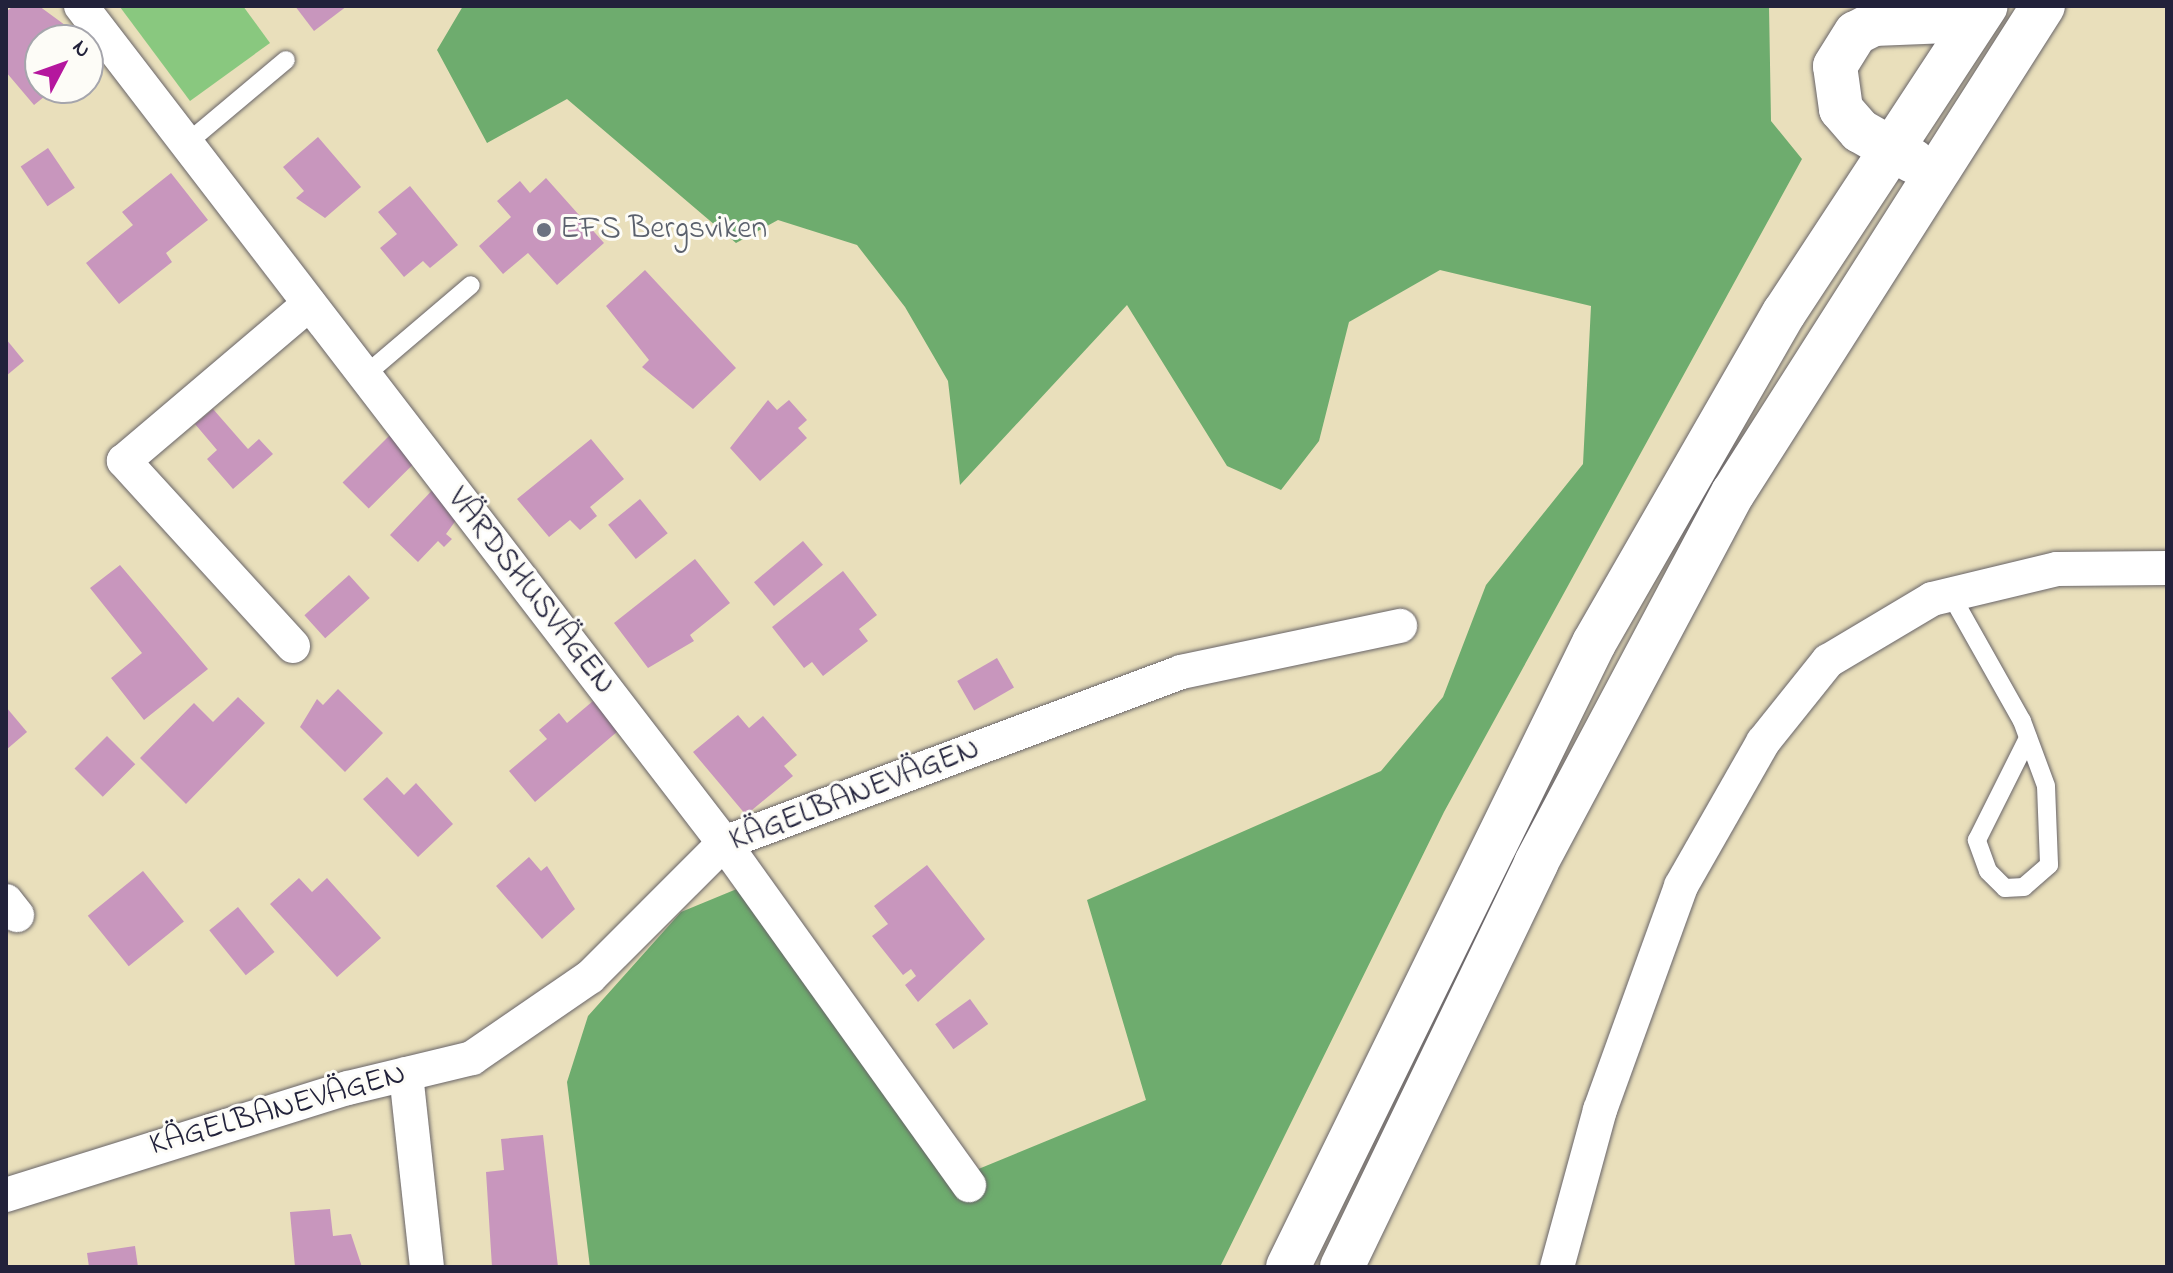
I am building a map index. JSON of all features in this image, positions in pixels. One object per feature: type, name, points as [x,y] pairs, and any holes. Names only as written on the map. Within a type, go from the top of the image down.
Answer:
[{"type":"highway","points":[[1933,170],[1889,150],[1841,109],[1835,66],[1844,47],[1874,24],[1948,21],[1977,6]]},
{"type":"highway","points":[[1288,1267],[1594,643],[1728,406],[1889,150],[1986,6]]},
{"type":"highway","points":[[1342,1267],[1636,669],[1733,493],[1933,170],[2043,6]]},
{"type":"street","name":"VÄRDSHUSVÄGEN","points":[[81,6],[724,843],[969,1185]]},
{"type":"street","points":[[293,646],[124,461],[309,304]]},
{"type":"street","points":[[1557,1267],[1600,1110],[1681,886],[1763,742],[1828,661],[1951,595],[2057,569],[2167,568]]},
{"type":"street","name":"KÄGELBANEVÄGEN","points":[[6,1195],[406,1074],[472,1058],[590,977],[724,843],[1181,672],[1400,626]]},
{"type":"street","points":[[406,1074],[427,1267]]},
{"type":"lane","points":[[187,143],[286,60]]},
{"type":"lane","points":[[364,376],[471,285]]},
{"type":"lane","points":[[1951,595],[2028,738],[2046,786],[2049,865],[2024,887],[2005,888],[1988,871],[1977,840],[2028,738]]},
{"type":"green space","points":[[243,6],[270,43],[190,101],[120,7]]},
{"type":"green space","points":[[463,6],[1769,6],[1771,121],[1802,159],[1444,812],[1220,1267],[590,1267],[567,1082],[588,1016],[681,912],[766,877],[976,1170],[1146,1100],[1087,900],[1381,771],[1443,697],[1486,585],[1583,464],[1591,306],[1440,270],[1349,322],[1319,441],[1281,490],[1227,466],[1127,305],[960,485],[948,381],[905,307],[857,245],[778,220],[736,243],[567,99],[487,143],[437,50]]},
{"type":"building","points":[[13,6],[39,6],[64,24],[24,24],[24,93],[6,72],[6,12]]},
{"type":"building","points":[[295,6],[347,6],[314,31]]},
{"type":"building","points":[[318,137],[361,187],[325,218],[296,198],[304,191],[283,167]]},
{"type":"building","points":[[48,148],[75,188],[47,206],[21,166]]},
{"type":"building","points":[[171,173],[208,220],[166,253],[172,262],[119,304],[86,263],[133,225],[122,212]]},
{"type":"building","name":"EFS Bergsviken","points":[[546,178],[604,243],[557,285],[528,253],[503,274],[479,246],[511,217],[497,201],[520,181],[530,193]]},
{"type":"building","points":[[410,186],[458,245],[430,268],[423,261],[404,277],[380,248],[397,234],[378,212]]},
{"type":"building","points":[[645,270],[736,368],[693,409],[642,367],[649,360],[606,306]]},
{"type":"building","points":[[6,339],[24,361],[6,376]]},
{"type":"building","points":[[768,400],[777,410],[789,400],[807,420],[798,428],[807,438],[760,481],[730,448]]},
{"type":"building","points":[[213,409],[248,449],[259,439],[273,454],[233,489],[207,459],[217,450],[195,424]]},
{"type":"building","points":[[397,428],[423,454],[369,509],[343,482]]},
{"type":"building","points":[[591,439],[624,479],[590,507],[597,516],[580,530],[570,520],[549,537],[517,499]]},
{"type":"building","points":[[438,484],[464,509],[446,534],[452,539],[444,547],[438,541],[418,562],[390,535]]},
{"type":"building","points":[[640,499],[668,533],[636,559],[608,525]]},
{"type":"building","points":[[803,541],[823,565],[774,606],[754,582]]},
{"type":"building","points":[[695,559],[730,603],[690,635],[694,641],[648,668],[614,623]]},
{"type":"building","points":[[120,565],[208,669],[144,720],[111,678],[142,653],[90,588]]},
{"type":"building","points":[[843,571],[877,615],[859,629],[868,641],[823,676],[812,662],[804,668],[772,627]]},
{"type":"building","points":[[349,575],[370,598],[325,638],[304,615]]},
{"type":"building","points":[[997,658],[1014,687],[974,710],[957,681]]},
{"type":"building","points":[[338,689],[383,733],[345,772],[300,727],[317,699],[323,705]]},
{"type":"building","points":[[238,697],[265,723],[186,804],[140,758],[194,703],[213,722]]},
{"type":"building","points":[[593,701],[618,731],[535,802],[509,771],[547,739],[539,730],[559,713],[567,723]]},
{"type":"building","points":[[6,707],[27,732],[6,750]]},
{"type":"building","points":[[738,715],[749,728],[763,716],[797,755],[784,766],[793,776],[746,815],[693,752]]},
{"type":"building","points":[[107,736],[135,764],[103,797],[74,769]]},
{"type":"building","points":[[387,777],[404,795],[416,783],[453,824],[418,857],[363,799]]},
{"type":"building","points":[[529,857],[541,871],[547,866],[575,909],[542,939],[496,886]]},
{"type":"building","points":[[927,865],[985,939],[918,1002],[905,985],[916,976],[911,969],[903,975],[872,936],[888,924],[874,906]]},
{"type":"building","points":[[143,871],[184,922],[129,966],[88,916]]},
{"type":"building","points":[[299,878],[312,892],[327,878],[381,938],[337,977],[270,904]]},
{"type":"building","points":[[238,907],[275,952],[246,975],[209,930]]},
{"type":"building","points":[[970,999],[988,1024],[953,1049],[935,1024]]},
{"type":"building","points":[[543,1135],[558,1267],[492,1267],[486,1172],[504,1170],[501,1139]]},
{"type":"building","points":[[330,1209],[333,1236],[351,1234],[362,1267],[295,1267],[290,1212]]},
{"type":"building","points":[[135,1246],[138,1267],[89,1267],[87,1253]]},
{"type":"place","name":"EFS Bergsviken","points":[[544,230]]}]
